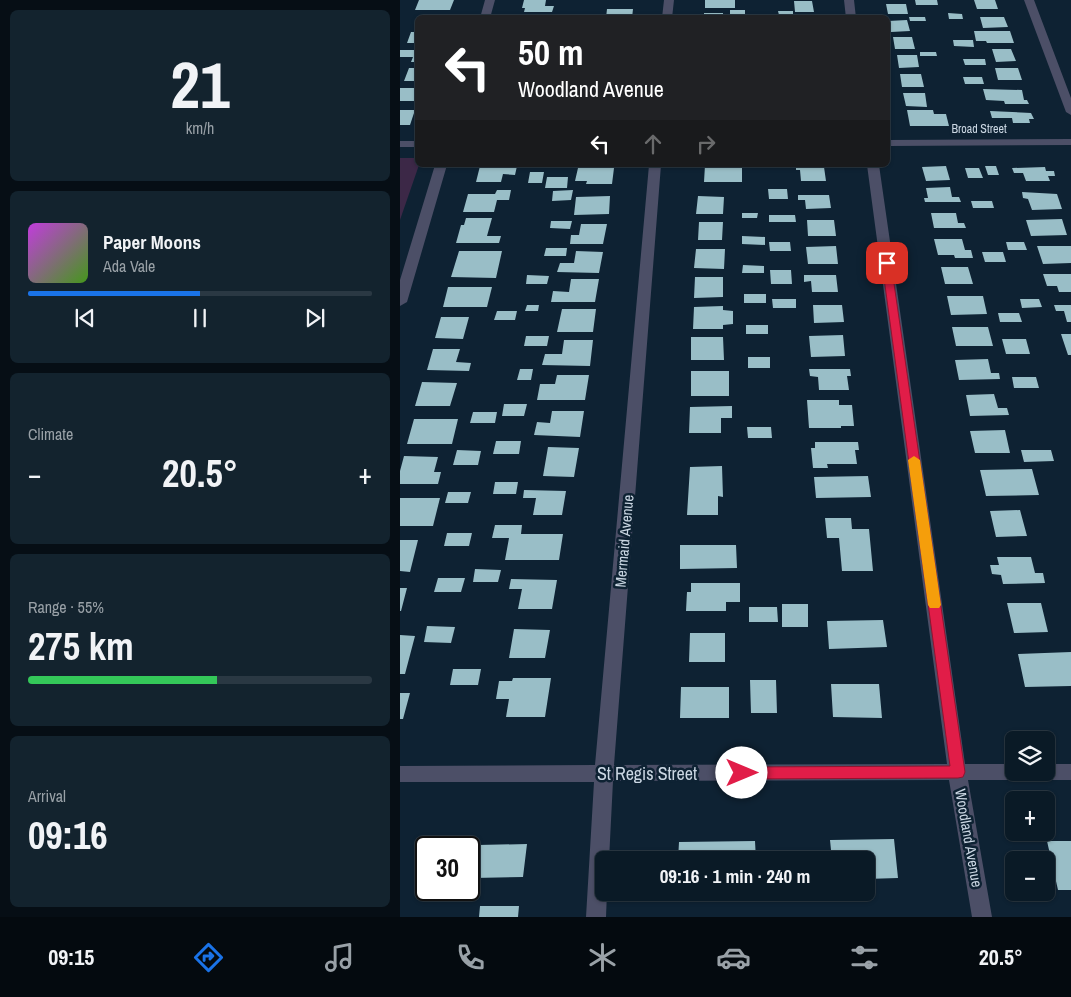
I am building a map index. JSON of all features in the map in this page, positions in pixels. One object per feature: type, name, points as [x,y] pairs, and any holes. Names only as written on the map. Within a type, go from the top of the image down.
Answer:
[{"type":"street","points":[[486,15],[490,0]]},
{"type":"street","points":[[667,15],[669,0]]},
{"type":"street","points":[[849,0],[851,15]]},
{"type":"street","points":[[1029,0],[1071,112]]},
{"type":"street","name":"Broad Street","points":[[890,143],[1071,142]]},
{"type":"street","points":[[400,144],[415,144]]},
{"type":"street","points":[[400,302],[440,167]]},
{"type":"street","name":"Mermaid Avenue","points":[[596,917],[604,773],[655,167]]},
{"type":"street","name":"Woodland Avenue","points":[[873,167],[958,772],[982,917]]},
{"type":"street","name":"St Regis Street","points":[[400,774],[1005,772]]},
{"type":"street","points":[[1055,772],[1071,772]]},
{"type":"shaded area","points":[[400,158],[415,158],[415,167],[418,167],[400,220]]},
{"type":"building","points":[[419,0],[454,0],[450,10],[415,10]]},
{"type":"building","points":[[524,0],[546,0],[545,6],[554,6],[552,12],[524,12],[525,8],[522,8]]},
{"type":"building","points":[[705,0],[735,0],[735,8],[705,8]]},
{"type":"building","points":[[915,0],[937,0],[938,5],[916,5]]},
{"type":"building","points":[[974,0],[995,0],[998,9],[977,9]]},
{"type":"building","points":[[794,1],[812,1],[814,12],[795,12]]},
{"type":"building","points":[[886,4],[906,4],[908,14],[888,14]]},
{"type":"building","points":[[607,9],[633,9],[632,15],[606,15]]},
{"type":"building","points":[[730,10],[745,10],[745,15],[730,15]]},
{"type":"building","points":[[778,11],[793,11],[793,15],[779,15]]},
{"type":"building","points":[[704,13],[723,13],[723,15],[704,15]]},
{"type":"building","points":[[948,13],[962,14],[963,19],[949,19]]},
{"type":"building","points":[[909,17],[925,17],[926,21],[910,21]]},
{"type":"building","points":[[980,17],[1004,17],[1008,27],[983,28]]},
{"type":"building","points":[[907,20],[910,31],[891,32],[890,21]]},
{"type":"building","points":[[974,31],[1010,31],[1014,43],[976,41]]},
{"type":"building","points":[[411,32],[415,32],[415,43],[407,43]]},
{"type":"building","points":[[893,37],[912,37],[915,49],[895,49]]},
{"type":"building","points":[[953,40],[973,40],[974,47],[954,46]]},
{"type":"building","points":[[992,49],[1011,49],[1016,61],[996,62]]},
{"type":"building","points":[[400,50],[415,50],[415,62],[411,62],[413,57],[400,57]]},
{"type":"building","points":[[920,52],[936,52],[937,56],[920,56]]},
{"type":"building","points":[[897,55],[917,55],[919,67],[899,68]]},
{"type":"building","points":[[963,59],[985,59],[986,65],[965,65]]},
{"type":"building","points":[[409,68],[415,68],[415,81],[404,81]]},
{"type":"building","points":[[995,68],[1018,68],[1022,80],[998,80]]},
{"type":"building","points":[[900,74],[921,74],[924,87],[902,87]]},
{"type":"building","points":[[963,77],[982,77],[984,84],[965,84]]},
{"type":"building","points":[[400,88],[415,88],[415,101],[400,101]]},
{"type":"building","points":[[983,89],[1022,90],[1024,100],[1027,100],[1029,104],[1005,104],[1004,101],[986,100]]},
{"type":"building","points":[[903,93],[925,93],[927,107],[906,106]]},
{"type":"building","points":[[400,110],[415,110],[410,125],[400,125]]},
{"type":"building","points":[[907,110],[933,110],[934,114],[946,114],[949,126],[910,126]]},
{"type":"building","points":[[990,111],[1031,113],[1034,119],[1029,119],[1030,123],[1013,123],[1012,118],[992,118]]},
{"type":"building","points":[[946,166],[950,180],[926,181],[922,167]]},
{"type":"building","points":[[985,166],[996,166],[999,175],[988,175]]},
{"type":"building","points":[[480,167],[517,167],[515,175],[503,174],[501,182],[476,182]]},
{"type":"building","points":[[705,167],[742,167],[742,182],[704,182]]},
{"type":"building","points":[[796,167],[824,167],[826,181],[801,181],[800,170],[796,170]]},
{"type":"building","points":[[1045,167],[1046,171],[1054,171],[1055,176],[1048,176],[1050,181],[1026,181],[1023,173],[1014,173],[1012,168]]},
{"type":"building","points":[[578,168],[614,168],[612,184],[586,184],[587,181],[575,181]]},
{"type":"building","points":[[965,168],[979,168],[983,178],[968,178]]},
{"type":"building","points":[[530,172],[544,172],[542,183],[528,183]]},
{"type":"building","points":[[547,177],[568,177],[567,188],[545,188]]},
{"type":"building","points":[[950,187],[952,197],[959,197],[961,202],[925,202],[924,198],[928,198],[926,188]]},
{"type":"building","points":[[768,189],[787,189],[788,199],[769,199]]},
{"type":"building","points":[[497,190],[511,190],[509,200],[497,200],[494,212],[463,212],[468,194],[495,194]]},
{"type":"building","points":[[573,190],[571,200],[552,201],[553,191]]},
{"type":"building","points":[[1022,192],[1057,194],[1062,209],[1032,210],[1028,199],[1023,198]]},
{"type":"building","points":[[798,195],[829,195],[831,208],[806,209],[805,200],[798,200]]},
{"type":"building","points":[[610,196],[609,214],[574,215],[576,197]]},
{"type":"building","points":[[698,196],[724,197],[723,214],[696,214]]},
{"type":"building","points":[[971,201],[992,201],[994,208],[973,208]]},
{"type":"building","points":[[742,213],[758,213],[757,218],[742,218]]},
{"type":"building","points":[[931,213],[956,213],[958,223],[964,223],[966,228],[934,228]]},
{"type":"building","points":[[769,215],[795,215],[796,222],[769,222]]},
{"type":"building","points":[[466,218],[492,218],[487,236],[501,236],[499,243],[456,243],[461,225],[464,225]]},
{"type":"building","points":[[1062,219],[1067,235],[1031,236],[1026,220]]},
{"type":"building","points":[[807,220],[834,220],[836,236],[808,236]]},
{"type":"building","points":[[551,221],[572,221],[570,229],[550,228]]},
{"type":"building","points":[[699,222],[723,222],[722,240],[698,240]]},
{"type":"building","points":[[581,224],[607,224],[603,244],[570,244],[571,235],[579,235]]},
{"type":"building","points":[[742,236],[765,237],[765,245],[742,244]]},
{"type":"building","points":[[934,239],[962,239],[965,250],[971,250],[973,258],[955,258],[954,255],[938,255]]},
{"type":"building","points":[[769,242],[790,242],[791,251],[770,251]]},
{"type":"building","points":[[1006,242],[1024,242],[1027,250],[1008,250]]},
{"type":"building","points":[[836,246],[838,264],[808,264],[806,247]]},
{"type":"building","points":[[1037,246],[1071,246],[1071,263],[1043,264]]},
{"type":"building","points":[[546,248],[567,248],[566,256],[544,256]]},
{"type":"building","points":[[696,249],[725,249],[724,269],[694,268]]},
{"type":"building","points":[[459,251],[502,251],[496,278],[451,277]]},
{"type":"building","points":[[576,251],[603,252],[599,273],[557,272],[560,263],[574,263]]},
{"type":"building","points":[[982,252],[1003,252],[1006,262],[985,262]]},
{"type":"building","points":[[743,265],[764,266],[764,273],[742,273]]},
{"type":"building","points":[[941,267],[968,267],[973,284],[945,284]]},
{"type":"building","points":[[770,270],[791,270],[792,284],[771,284]]},
{"type":"building","points":[[1043,274],[1071,274],[1071,292],[1059,292],[1057,286],[1047,286]]},
{"type":"building","points":[[527,275],[549,276],[547,284],[526,284]]},
{"type":"building","points":[[804,275],[836,275],[838,292],[812,292],[811,281],[804,282]]},
{"type":"building","points":[[695,277],[723,277],[723,297],[694,298]]},
{"type":"building","points":[[571,279],[599,279],[595,302],[551,302],[553,291],[569,292]]},
{"type":"building","points":[[448,287],[492,287],[487,307],[443,307]]},
{"type":"building","points":[[744,294],[766,294],[766,303],[744,303]]},
{"type":"building","points":[[947,296],[983,296],[987,314],[951,315]]},
{"type":"building","points":[[772,299],[796,299],[796,308],[773,308]]},
{"type":"building","points":[[1020,299],[1039,299],[1042,307],[1022,308]]},
{"type":"building","points":[[527,305],[539,305],[538,311],[525,311]]},
{"type":"building","points":[[813,305],[842,305],[844,322],[814,323]]},
{"type":"building","points":[[1054,305],[1071,305],[1071,322],[1067,322],[1064,311],[1056,311]]},
{"type":"building","points":[[723,306],[723,310],[733,311],[733,324],[723,325],[723,329],[693,329],[694,307]]},
{"type":"building","points":[[562,309],[596,309],[593,332],[557,332]]},
{"type":"building","points":[[497,311],[517,311],[515,320],[494,320]]},
{"type":"building","points":[[998,313],[1019,313],[1022,322],[1000,322]]},
{"type":"building","points":[[441,317],[469,317],[463,339],[435,338]]},
{"type":"building","points":[[746,325],[768,325],[768,334],[746,334]]},
{"type":"building","points":[[952,327],[988,327],[993,346],[956,346]]},
{"type":"building","points":[[1061,334],[1071,334],[1071,355],[1068,355]]},
{"type":"building","points":[[843,335],[845,356],[811,357],[809,336]]},
{"type":"building","points":[[526,336],[549,336],[547,346],[524,346]]},
{"type":"building","points":[[691,337],[723,337],[724,360],[691,360]]},
{"type":"building","points":[[1002,339],[1026,339],[1030,354],[1006,354]]},
{"type":"building","points":[[564,340],[593,340],[590,366],[542,365],[545,354],[562,354]]},
{"type":"building","points":[[433,349],[460,349],[456,362],[471,363],[469,371],[427,370]]},
{"type":"building","points":[[748,357],[770,357],[770,368],[748,368]]},
{"type":"building","points":[[988,359],[991,373],[999,373],[1000,379],[959,380],[955,360]]},
{"type":"building","points":[[520,369],[533,369],[531,380],[517,380]]},
{"type":"building","points":[[809,369],[850,369],[851,376],[847,376],[849,390],[819,390],[818,377],[810,376]]},
{"type":"building","points":[[691,371],[729,371],[729,396],[691,396]]},
{"type":"building","points":[[557,375],[589,375],[585,400],[537,400],[540,384],[555,384]]},
{"type":"building","points":[[1012,377],[1036,377],[1039,388],[1014,388]]},
{"type":"building","points":[[422,382],[457,383],[450,406],[415,406]]},
{"type":"building","points":[[994,394],[998,408],[1007,408],[1009,415],[970,416],[966,395]]},
{"type":"building","points":[[807,400],[839,400],[839,405],[852,405],[854,426],[809,428]]},
{"type":"building","points":[[504,404],[527,404],[524,416],[502,416]]},
{"type":"building","points":[[732,406],[732,418],[721,418],[721,433],[689,433],[690,407]]},
{"type":"building","points":[[552,411],[584,411],[580,437],[534,435],[537,422],[550,423]]},
{"type":"building","points":[[473,412],[497,412],[495,423],[470,423]]},
{"type":"building","points":[[414,419],[458,419],[452,444],[407,444]]},
{"type":"building","points":[[747,427],[771,427],[772,438],[748,438]]},
{"type":"building","points":[[1005,430],[1010,453],[975,453],[970,431]]},
{"type":"building","points":[[496,441],[521,441],[519,454],[493,454]]},
{"type":"building","points":[[815,442],[858,442],[859,450],[855,450],[857,464],[827,464],[828,468],[813,468],[811,448],[815,448]]},
{"type":"building","points":[[548,447],[579,448],[574,477],[543,476]]},
{"type":"building","points":[[457,450],[481,451],[478,465],[453,465]]},
{"type":"building","points":[[1021,450],[1051,450],[1054,461],[1024,462]]},
{"type":"building","points":[[404,456],[438,457],[434,472],[441,472],[438,484],[400,484],[400,471]]},
{"type":"building","points":[[722,466],[723,497],[718,496],[718,515],[687,515],[690,467]]},
{"type":"building","points":[[1032,469],[1039,495],[986,496],[980,470]]},
{"type":"building","points":[[868,476],[871,497],[816,498],[814,477]]},
{"type":"building","points":[[495,482],[518,482],[516,494],[493,494]]},
{"type":"building","points":[[524,490],[566,491],[562,515],[533,515],[536,498],[523,498]]},
{"type":"building","points":[[448,492],[471,492],[468,503],[445,503]]},
{"type":"building","points":[[400,498],[440,498],[433,526],[400,526]]},
{"type":"building","points":[[1020,510],[1027,536],[996,537],[990,511]]},
{"type":"building","points":[[825,518],[851,518],[852,529],[869,529],[873,571],[842,571],[839,538],[827,538]]},
{"type":"building","points":[[495,525],[522,525],[521,534],[563,534],[559,560],[505,560],[509,538],[492,538]]},
{"type":"building","points":[[447,533],[472,533],[469,546],[444,546]]},
{"type":"building","points":[[400,540],[418,540],[410,572],[400,571]]},
{"type":"building","points":[[680,545],[736,545],[737,568],[680,569]]},
{"type":"building","points":[[997,557],[1031,557],[1035,573],[1043,573],[1045,583],[1003,584],[1001,575],[992,574],[990,565],[999,565]]},
{"type":"building","points":[[475,569],[501,570],[498,582],[473,582]]},
{"type":"building","points":[[438,578],[465,578],[461,592],[434,592]]},
{"type":"building","points":[[511,579],[557,580],[552,609],[518,609],[522,589],[509,589]]},
{"type":"building","points":[[691,583],[740,583],[740,602],[726,602],[726,611],[686,611],[687,592],[691,592]]},
{"type":"building","points":[[400,588],[407,588],[401,611],[400,611]]},
{"type":"building","points":[[1007,603],[1041,603],[1048,632],[1014,633]]},
{"type":"building","points":[[782,604],[808,604],[808,627],[782,627]]},
{"type":"building","points":[[749,607],[777,607],[778,622],[749,622]]},
{"type":"building","points":[[883,620],[887,647],[829,649],[827,621]]},
{"type":"building","points":[[427,626],[455,627],[451,643],[424,642]]},
{"type":"building","points":[[514,629],[550,630],[545,658],[509,658]]},
{"type":"building","points":[[690,633],[725,633],[725,662],[689,662]]},
{"type":"building","points":[[400,635],[415,636],[405,674],[400,674]]},
{"type":"building","points":[[1071,652],[1071,686],[1025,687],[1018,654]]},
{"type":"building","points":[[453,669],[481,669],[478,685],[450,685]]},
{"type":"building","points":[[513,678],[551,678],[545,717],[506,717],[509,699],[496,699],[499,681],[512,681]]},
{"type":"building","points":[[750,680],[776,680],[777,713],[751,713]]},
{"type":"building","points":[[831,684],[879,684],[882,718],[833,717]]},
{"type":"building","points":[[681,687],[729,687],[729,718],[680,718]]},
{"type":"building","points":[[400,693],[410,693],[403,719],[400,719]]},
{"type":"building","points":[[894,839],[898,878],[875,879],[875,851],[831,851],[830,840]]},
{"type":"building","points":[[755,841],[756,851],[678,851],[679,842]]},
{"type":"building","points":[[1047,841],[1071,841],[1071,890],[1058,890],[1055,877],[1055,851],[1049,851]]},
{"type":"building","points":[[527,844],[523,877],[480,878],[480,845]]},
{"type":"building","points":[[480,906],[519,906],[518,917],[479,917]]},
{"type":"slow traffic","points":[[914,460],[934,605]]},
{"type":"route","points":[[742,773],[958,772],[887,263]]}]
